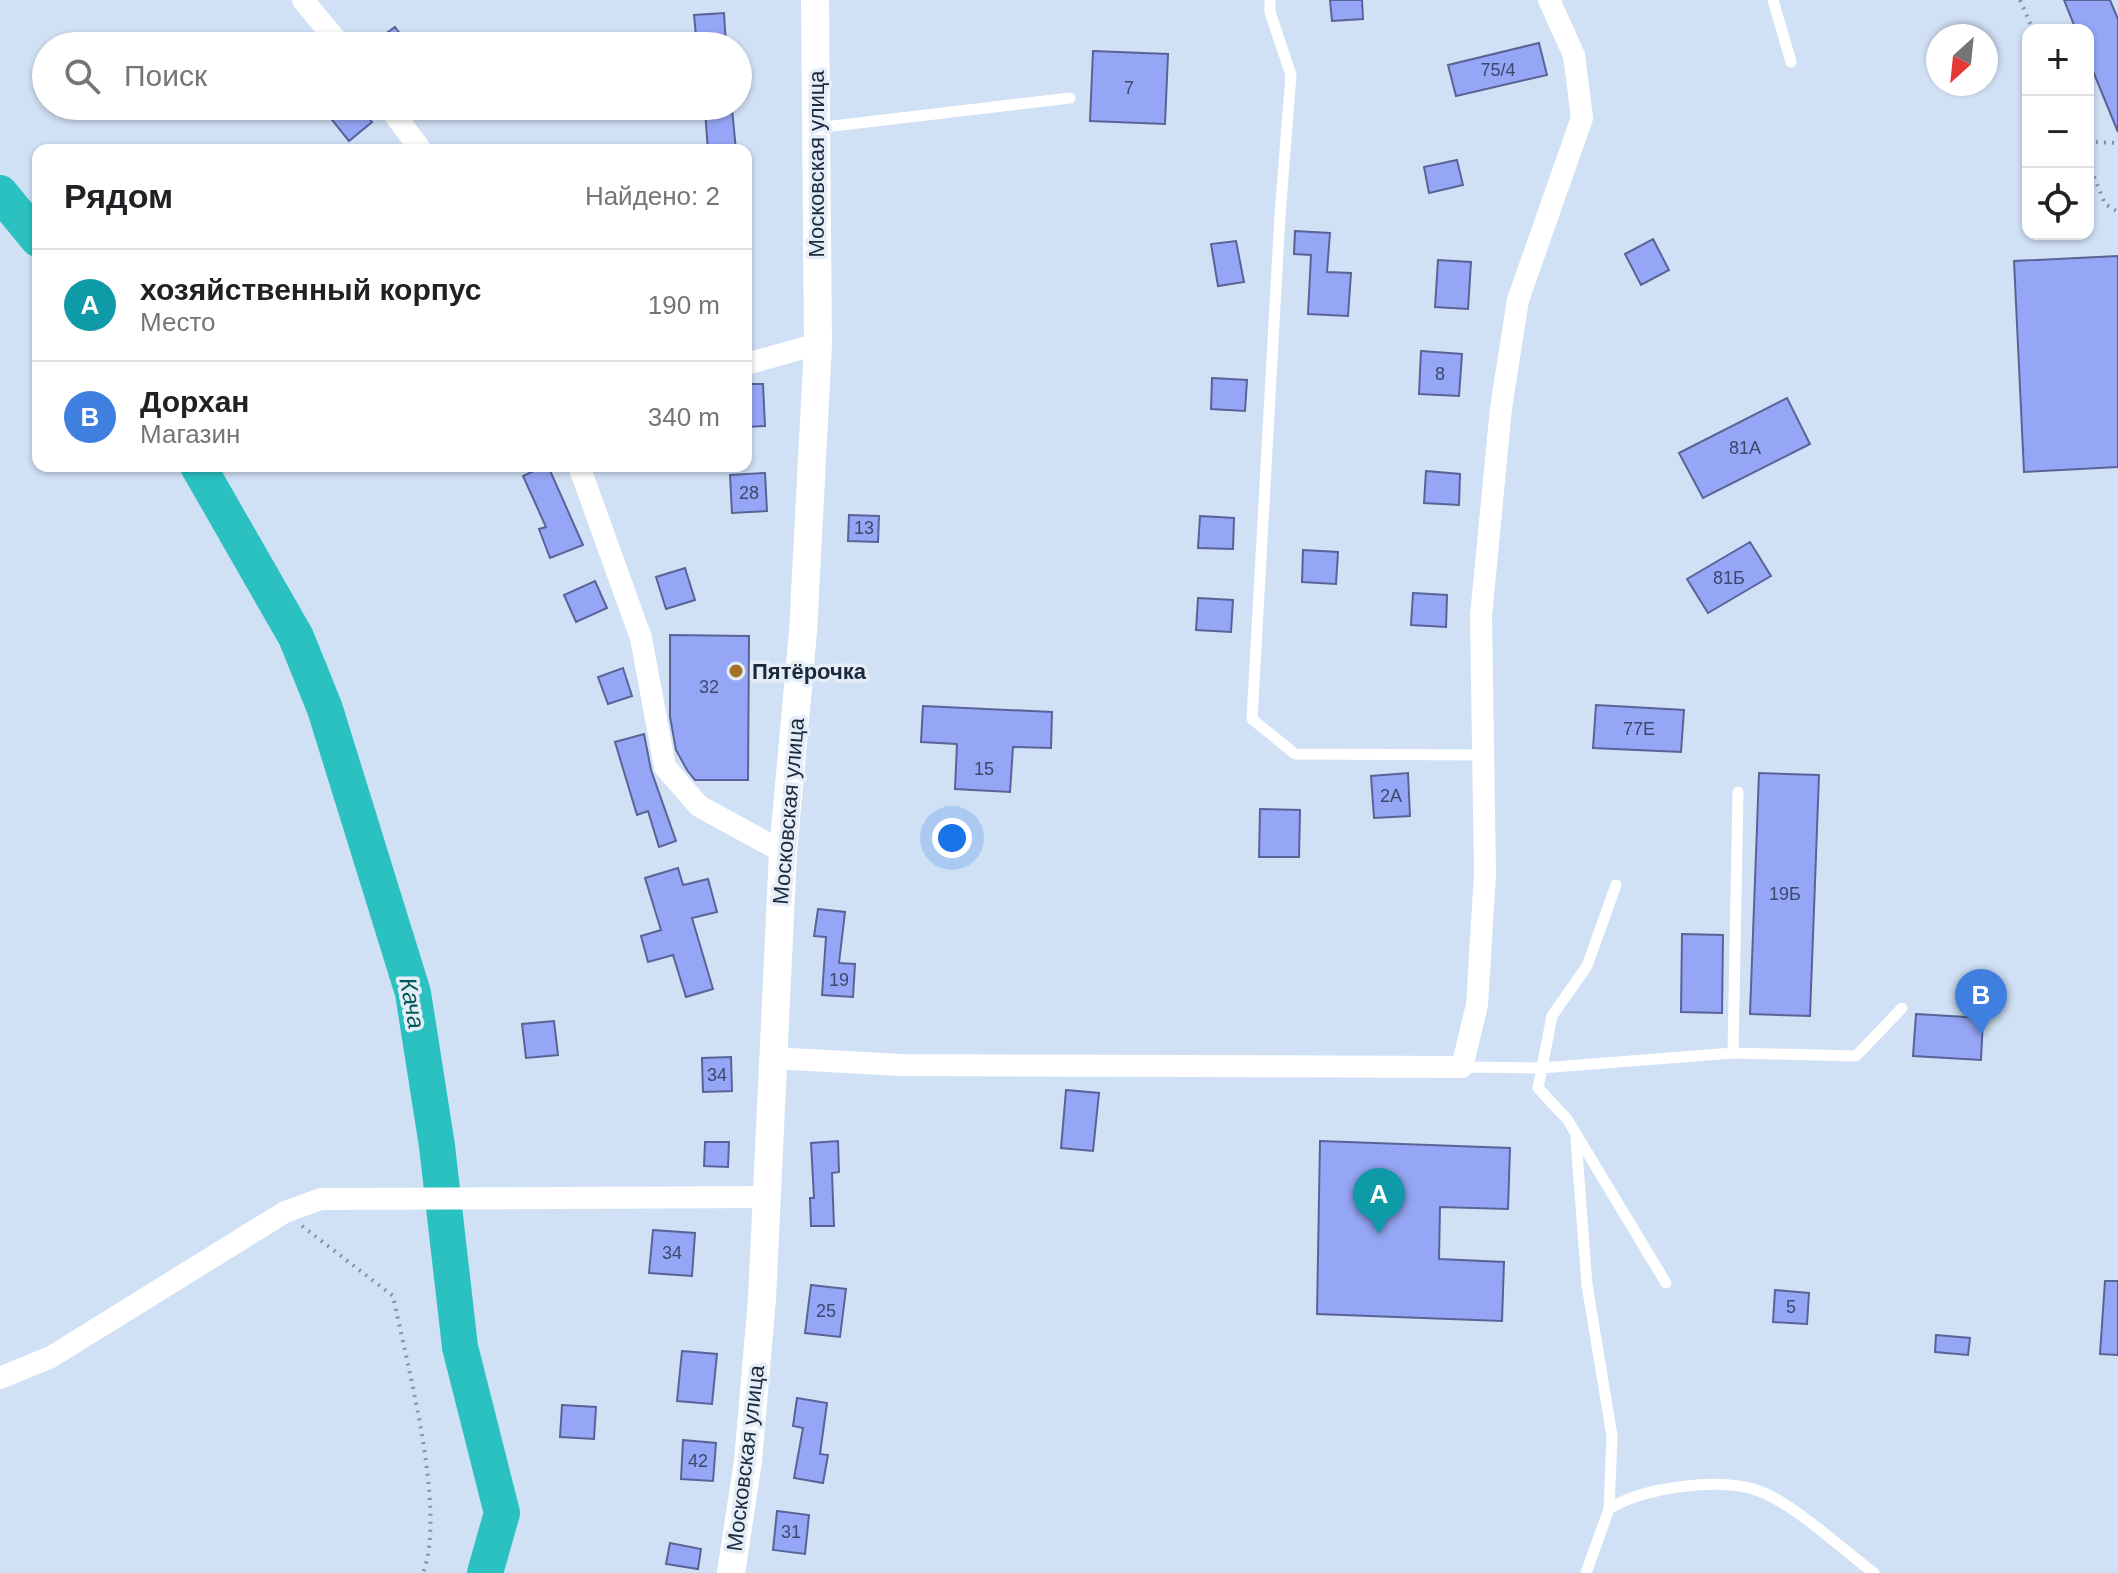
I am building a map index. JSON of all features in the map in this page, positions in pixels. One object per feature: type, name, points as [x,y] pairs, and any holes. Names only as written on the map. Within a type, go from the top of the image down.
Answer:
[{"type":"street","points":[[303,0],[329,32]]},
{"type":"street","points":[[815,0],[825,0]]},
{"type":"street","name":"Московская улица","points":[[731,1573],[748,1461],[769,1197],[772,1058],[783,852],[803,632],[818,344],[815,0]]},
{"type":"street","points":[[772,1058],[901,1065],[1462,1067],[1477,1005],[1485,874],[1481,616],[1509,346],[1518,300],[1582,118],[1574,55],[1549,0]]},
{"type":"street","points":[[398,120],[416,144]]},
{"type":"street","points":[[752,362],[818,344]]},
{"type":"street","points":[[581,472],[641,638],[665,767],[699,806],[783,852]]},
{"type":"street","points":[[0,1378],[51,1357],[285,1212],[321,1199],[769,1197]]},
{"type":"lane","points":[[1270,0],[1270,12],[1291,75],[1280,215],[1252,719],[1295,754],[1483,755]]},
{"type":"lane","points":[[1773,0],[1791,62]]},
{"type":"lane","points":[[815,128],[1070,98]]},
{"type":"lane","points":[[1733,1053],[1738,792]]},
{"type":"lane","points":[[1616,885],[1587,966],[1552,1016],[1538,1088],[1567,1119],[1666,1283]]},
{"type":"lane","points":[[1462,1067],[1541,1068],[1733,1053],[1856,1056],[1902,1008]]},
{"type":"lane","points":[[1576,1138],[1587,1285],[1612,1436],[1609,1509],[1586,1573]]},
{"type":"lane","points":[[1609,1509],[1624,1499],[1655,1489],[1701,1486],[1759,1491],[1799,1516],[1874,1573]]},
{"type":"path","points":[[2020,0],[2030,24]]},
{"type":"path","points":[[2094,142],[2118,143]]},
{"type":"path","points":[[2090,168],[2105,204],[2118,212]]},
{"type":"path","points":[[285,1212],[393,1296],[415,1403],[431,1511],[430,1555],[423,1573]]},
{"type":"building","points":[[1330,0],[1362,0],[1363,19],[1332,21]]},
{"type":"building","points":[[2064,0],[2110,0],[2118,19],[2118,132],[2094,74],[2094,24],[2074,24]]},
{"type":"building","points":[[724,13],[725,32],[696,32],[694,15]]},
{"type":"building","points":[[1539,43],[1547,75],[1456,96],[1448,65]]},
{"type":"building","points":[[1093,51],[1168,54],[1165,124],[1090,121]]},
{"type":"building","points":[[332,120],[370,120],[372,122],[349,141]]},
{"type":"building","points":[[706,120],[733,120],[735,144],[708,144]]},
{"type":"building","points":[[1457,160],[1463,185],[1429,193],[1424,167]]},
{"type":"building","points":[[1295,231],[1330,233],[1327,272],[1351,273],[1348,316],[1308,314],[1311,255],[1294,254]]},
{"type":"building","points":[[1653,239],[1669,270],[1641,285],[1625,254]]},
{"type":"building","points":[[1236,241],[1244,282],[1218,286],[1211,244]]},
{"type":"building","points":[[2118,256],[2118,467],[2024,472],[2014,261]]},
{"type":"building","points":[[1438,260],[1471,262],[1468,309],[1435,307]]},
{"type":"building","points":[[1421,351],[1462,354],[1459,396],[1419,394]]},
{"type":"building","points":[[1212,378],[1247,380],[1245,411],[1211,409]]},
{"type":"building","points":[[752,384],[763,384],[765,426],[752,427]]},
{"type":"building","points":[[1787,398],[1810,444],[1703,498],[1679,453]]},
{"type":"building","points":[[1426,471],[1460,474],[1459,505],[1424,503]]},
{"type":"building","points":[[531,472],[551,472],[583,545],[550,558],[539,529],[546,527],[523,476]]},
{"type":"building","points":[[765,473],[767,511],[732,513],[730,475]]},
{"type":"building","points":[[849,515],[879,516],[878,542],[848,541]]},
{"type":"building","points":[[1200,516],[1234,518],[1233,549],[1198,548]]},
{"type":"building","points":[[1750,542],[1771,576],[1708,613],[1687,579]]},
{"type":"building","points":[[1303,550],[1338,552],[1336,584],[1302,582]]},
{"type":"building","points":[[685,568],[695,600],[666,609],[656,577]]},
{"type":"building","points":[[595,581],[607,608],[576,622],[564,595]]},
{"type":"building","points":[[1413,593],[1447,595],[1446,627],[1411,625]]},
{"type":"building","points":[[1198,598],[1233,600],[1231,632],[1196,630]]},
{"type":"building","points":[[670,635],[749,636],[748,780],[695,780],[676,750],[670,717]]},
{"type":"building","points":[[623,668],[632,696],[608,704],[598,677]]},
{"type":"building","points":[[1596,705],[1684,710],[1681,752],[1593,748]]},
{"type":"building","points":[[923,706],[1052,712],[1051,748],[1013,747],[1010,792],[955,789],[957,744],[921,742]]},
{"type":"building","points":[[644,734],[651,770],[676,841],[659,847],[648,811],[637,815],[615,742]]},
{"type":"building","points":[[1408,773],[1410,816],[1374,818],[1371,776]]},
{"type":"building","points":[[1759,773],[1819,775],[1810,1016],[1750,1014]]},
{"type":"building","points":[[1260,809],[1300,810],[1299,857],[1259,857]]},
{"type":"building","points":[[678,868],[683,885],[708,879],[717,912],[692,918],[713,989],[686,997],[673,955],[648,962],[641,936],[661,930],[645,878]]},
{"type":"building","points":[[818,909],[845,912],[839,963],[855,964],[853,997],[822,995],[826,937],[814,936]]},
{"type":"building","points":[[1682,934],[1723,935],[1722,1013],[1681,1012]]},
{"type":"building","points":[[1916,1014],[1983,1018],[1981,1060],[1913,1056]]},
{"type":"building","points":[[554,1021],[558,1055],[526,1058],[522,1024]]},
{"type":"building","points":[[731,1057],[732,1091],[703,1092],[702,1058]]},
{"type":"building","points":[[1066,1090],[1099,1093],[1093,1151],[1061,1148]]},
{"type":"building","points":[[838,1141],[839,1172],[832,1173],[834,1226],[811,1226],[810,1198],[814,1198],[811,1143]]},
{"type":"building","points":[[1320,1141],[1510,1148],[1508,1209],[1440,1207],[1439,1259],[1504,1262],[1502,1321],[1317,1314]]},
{"type":"building","points":[[705,1142],[729,1142],[728,1167],[704,1166]]},
{"type":"building","points":[[653,1230],[695,1233],[692,1276],[649,1273]]},
{"type":"building","points":[[2105,1281],[2118,1281],[2118,1355],[2100,1354]]},
{"type":"building","points":[[811,1285],[846,1289],[840,1337],[805,1333]]},
{"type":"building","points":[[1775,1290],[1809,1293],[1807,1324],[1773,1322]]},
{"type":"building","points":[[1936,1335],[1970,1338],[1968,1355],[1935,1352]]},
{"type":"building","points":[[682,1351],[717,1354],[712,1404],[677,1401]]},
{"type":"building","points":[[797,1398],[827,1403],[820,1454],[828,1455],[823,1483],[794,1478],[803,1428],[793,1426]]},
{"type":"building","points":[[562,1405],[596,1407],[594,1439],[560,1437]]},
{"type":"building","points":[[683,1440],[716,1443],[713,1481],[681,1479]]},
{"type":"building","points":[[777,1511],[809,1515],[805,1554],[773,1550]]},
{"type":"building","points":[[670,1543],[701,1549],[698,1569],[666,1564]]},
{"type":"waterway","name":"Кача","points":[[0,193],[32,232]]},
{"type":"waterway","name":"Кача","points":[[201,472],[296,637],[325,709],[413,993],[437,1146],[460,1347],[502,1513],[485,1573]]},
{"type":"place","name":"Пятёрочка","points":[[736,671]]},
{"type":"place","name":"Дорхан","points":[[1981,1035]]},
{"type":"place","name":"хозяйственный корпус","points":[[1379,1234]]}]
